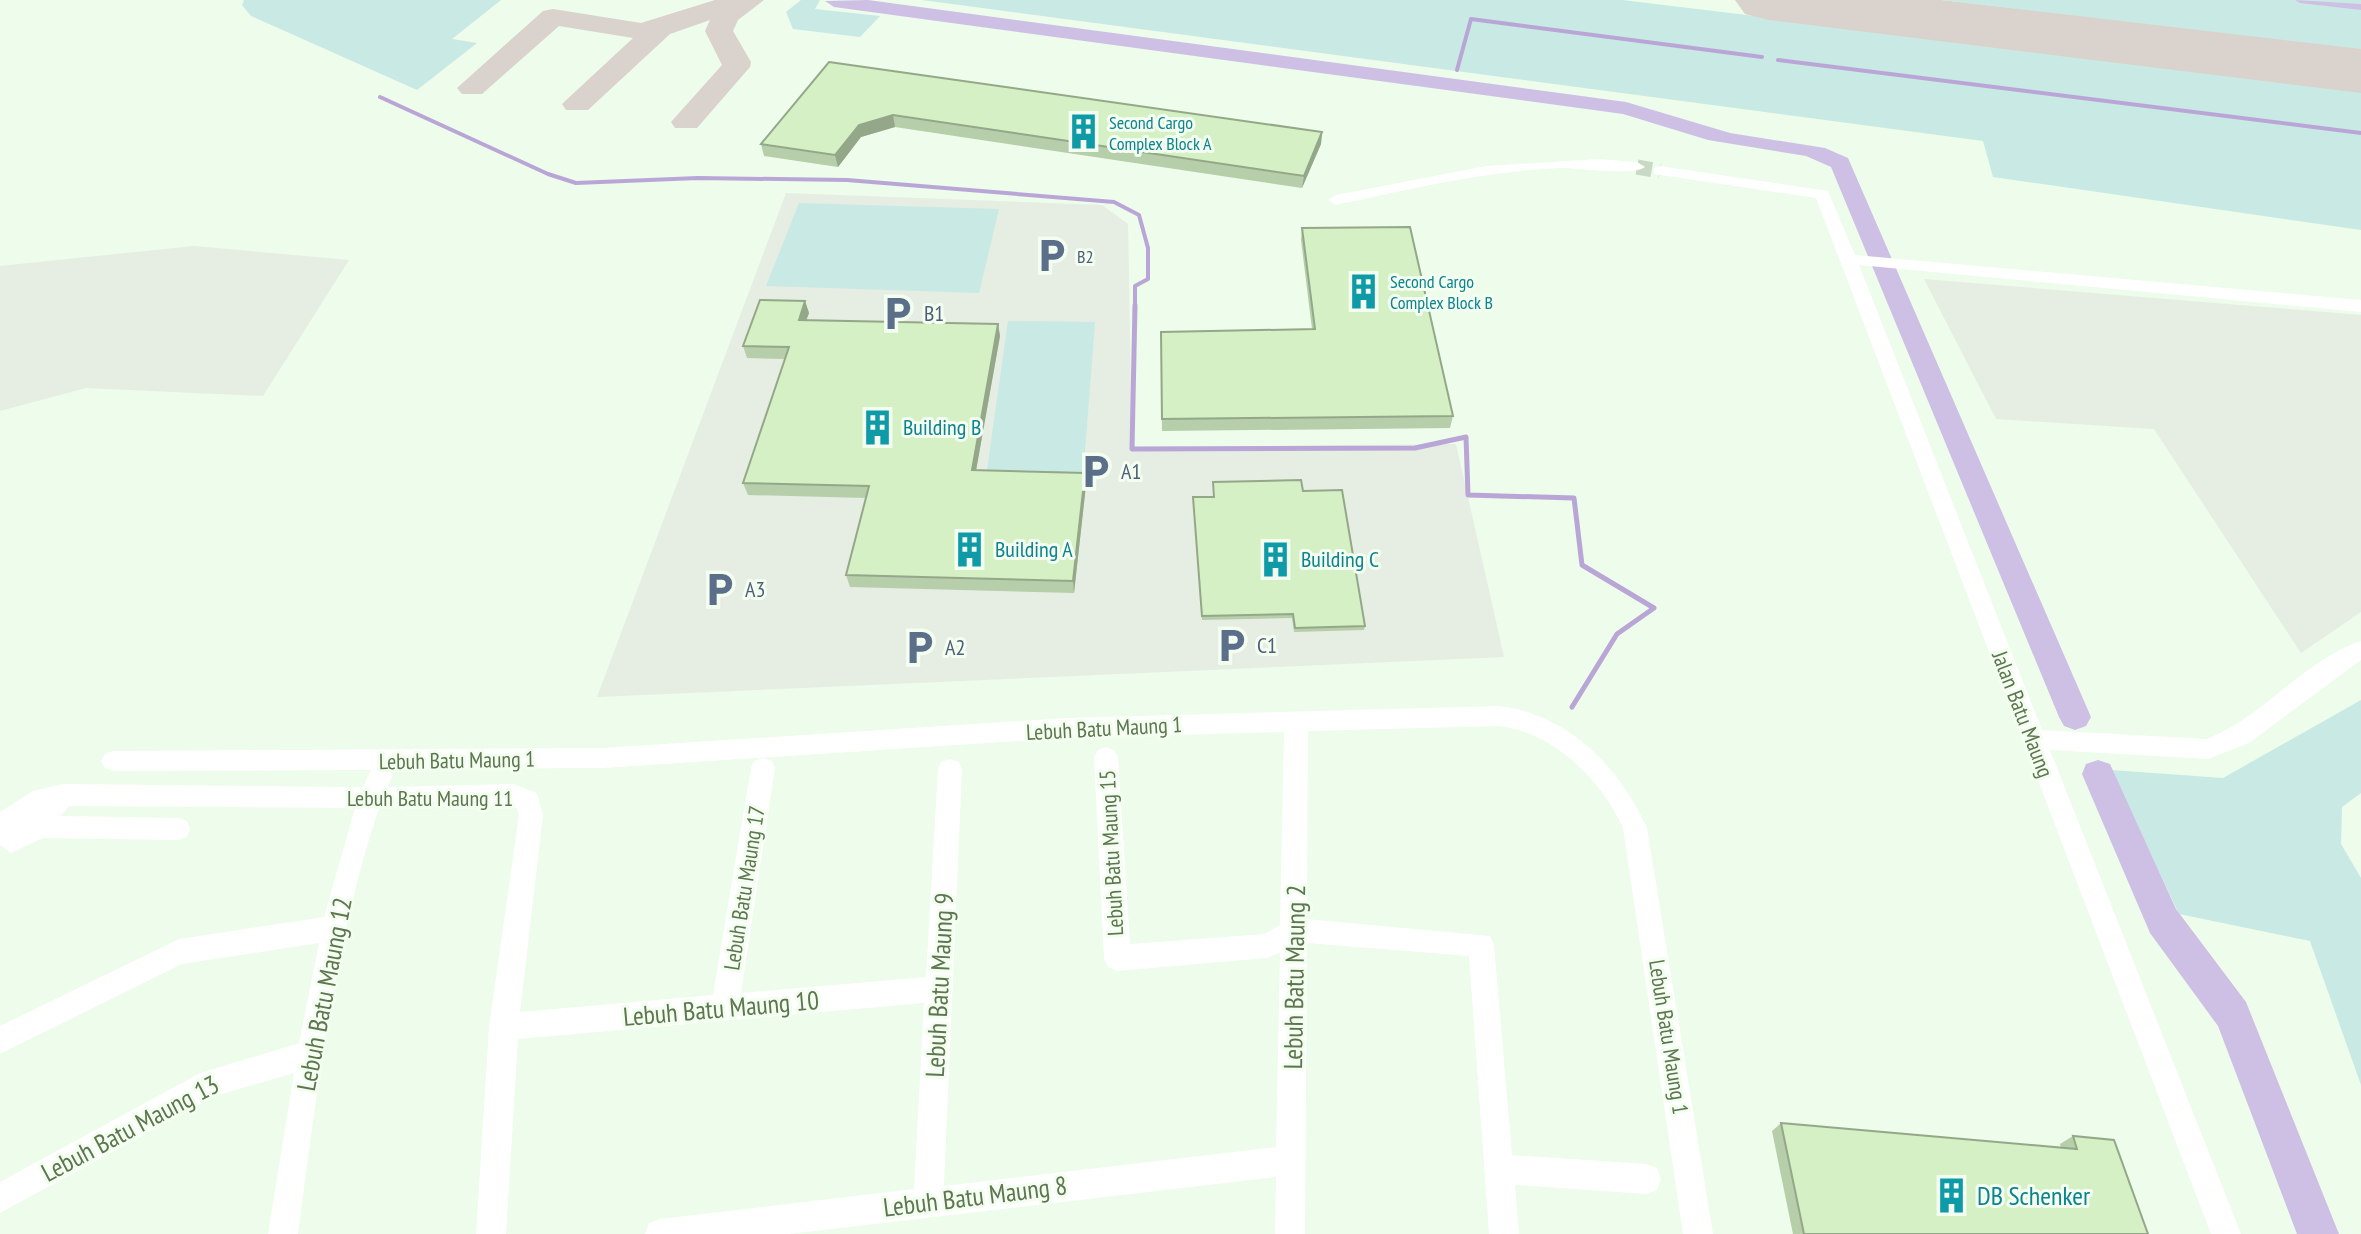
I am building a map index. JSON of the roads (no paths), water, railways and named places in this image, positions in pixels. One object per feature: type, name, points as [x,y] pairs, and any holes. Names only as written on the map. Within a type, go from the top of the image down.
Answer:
[{"type":"street","points":[[1336,200],[1474,172],[1556,161],[1637,167]]},
{"type":"street","name":"Jalan Batu Maung","points":[[1660,171],[1822,194],[2226,1234]]},
{"type":"street","points":[[1849,259],[2361,306]]},
{"type":"street","points":[[2033,739],[2208,749],[2241,736],[2343,659],[2361,650]]},
{"type":"street","name":"Lebuh Batu Maung 1","points":[[113,761],[602,758],[1066,728],[1296,720],[1520,718],[1561,739],[1604,775],[1622,799],[1635,828],[1698,1234]]},
{"type":"street","name":"Lebuh Batu Maung 2","points":[[1290,1234],[1296,930],[1296,720]]},
{"type":"street","name":"Lebuh Batu Maung 15","points":[[1106,757],[1117,958],[1267,946],[1296,930]]},
{"type":"street","name":"Lebuh Batu Maung 12","points":[[283,1234],[310,1054],[335,928],[358,828],[387,761]]},
{"type":"street","name":"Lebuh Batu Maung 17","points":[[725,1007],[763,768]]},
{"type":"street","name":"Lebuh Batu Maung 9","points":[[928,1201],[950,769]]},
{"type":"street","points":[[40,827],[62,795]]},
{"type":"street","name":"Lebuh Batu Maung 11","points":[[6,834],[42,799],[62,795],[369,798],[513,795],[528,801],[531,815],[503,1027],[493,1152],[491,1234]]},
{"type":"street","points":[[6,834],[40,827],[178,829]]},
{"type":"street","points":[[0,1040],[179,952],[335,928]]},
{"type":"street","points":[[1296,930],[1481,945],[1504,1234]]},
{"type":"street","name":"Lebuh Batu Maung 10","points":[[503,1027],[938,989]]},
{"type":"street","name":"Lebuh Batu Maung 13","points":[[0,1198],[210,1083],[310,1054]]},
{"type":"street","name":"Lebuh Batu Maung 8","points":[[660,1234],[830,1225],[928,1201],[1291,1160]]},
{"type":"street","points":[[1499,1169],[1646,1179]]},
{"type":"waterway","points":[[2300,0],[2361,7]]},
{"type":"waterway","points":[[834,1],[1626,108],[1730,139],[1817,152],[1840,163],[2075,717]]},
{"type":"waterway","points":[[1457,70],[1471,19],[1762,57]]},
{"type":"waterway","points":[[1778,60],[2361,133]]},
{"type":"waterway","points":[[380,97],[548,174],[576,183],[698,178],[847,180],[1114,202],[1139,215],[1148,248],[1148,279],[1135,286],[1135,305]]},
{"type":"waterway","points":[[1135,305],[1132,449],[1415,448],[1466,437],[1468,495],[1574,498],[1582,565],[1654,608],[1617,634],[1572,707]]},
{"type":"waterway","points":[[2098,774],[2163,921],[2233,1015],[2299,1193],[2318,1234]]},
{"type":"tunnel","points":[[1637,167],[1660,171]]},
{"type":"place","name":"Second Cargo Complex Block A","points":[[1083,132]]},
{"type":"place","name":"B2","points":[[1051,256]]},
{"type":"place","name":"Second Cargo Complex Block B","points":[[1364,291]]},
{"type":"place","name":"B1","points":[[898,313]]},
{"type":"place","name":"Building B","points":[[877,427]]},
{"type":"place","name":"A1","points":[[1095,471]]},
{"type":"place","name":"Building A","points":[[969,549]]},
{"type":"place","name":"Building C","points":[[1275,559]]},
{"type":"place","name":"A3","points":[[719,589]]},
{"type":"place","name":"C1","points":[[1231,645]]},
{"type":"place","name":"A2","points":[[919,647]]},
{"type":"place","name":"DB Schenker","points":[[1951,1195]]}]
